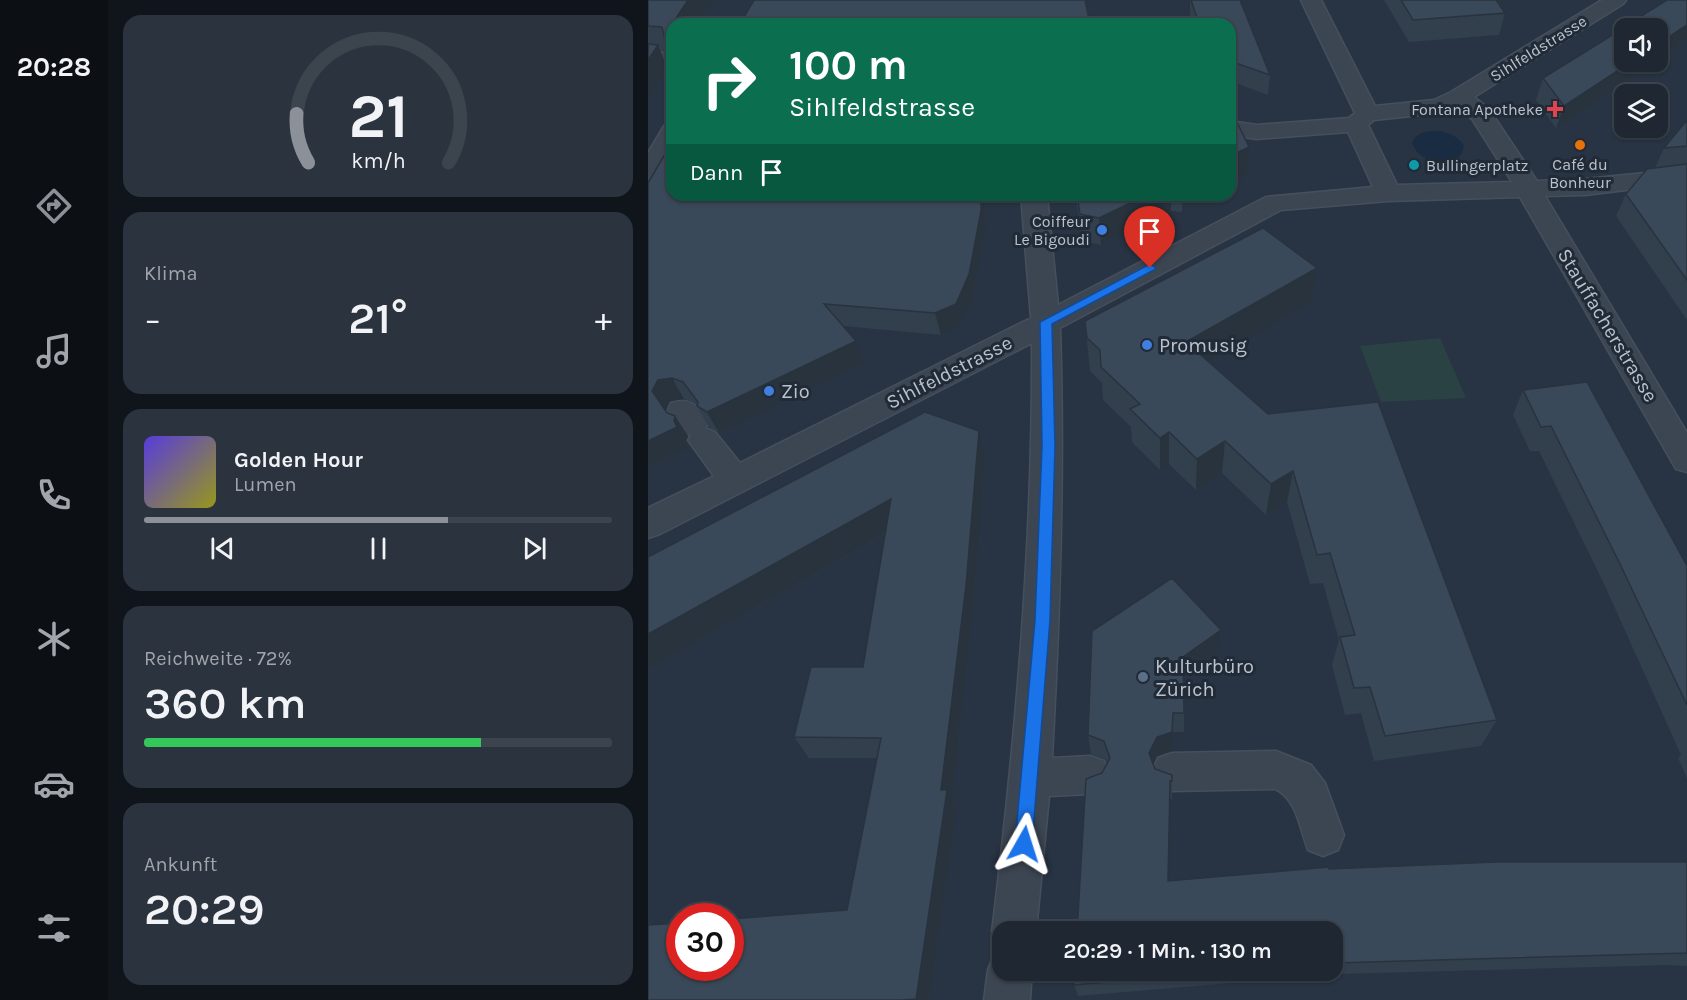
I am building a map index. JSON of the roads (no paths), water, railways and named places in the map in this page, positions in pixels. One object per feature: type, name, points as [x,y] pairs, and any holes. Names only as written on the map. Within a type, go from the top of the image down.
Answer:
[{"type":"street","points":[[1311,0],[1361,119],[1388,193],[1595,186],[1675,177],[1687,179]]},
{"type":"street","name":"Sihlfeldstrasse","points":[[1459,97],[1616,0]]},
{"type":"street","points":[[648,58],[666,60]]},
{"type":"street","points":[[1236,129],[1257,132],[1361,119],[1439,106],[1459,97],[1481,114],[1528,189]]},
{"type":"street","points":[[648,176],[666,142]]},
{"type":"street","name":"Stauffacherstrasse","points":[[1528,189],[1687,460]]},
{"type":"street","name":"Sihlfeldstrasse","points":[[648,524],[1275,203],[1388,193]]},
{"type":"street","points":[[1015,921],[1031,778],[1043,608],[1048,446],[1046,322],[1035,201]]},
{"type":"street","points":[[693,425],[735,480]]},
{"type":"street","points":[[1172,772],[1276,770],[1297,779],[1311,797],[1323,835]]},
{"type":"street","points":[[1031,778],[1090,775]]},
{"type":"street","points":[[1007,1000],[1009,981]]},
{"type":"water","points":[[1441,131],[1460,140],[1464,146],[1461,155],[1440,161],[1426,158],[1415,150],[1412,143],[1417,136],[1424,132]]},
{"type":"place","name":"Fontana Apotheke","points":[[1555,109]]},
{"type":"place","name":"Café du Bonheur","points":[[1580,145]]},
{"type":"place","name":"Bullingerplatz","points":[[1414,165]]},
{"type":"place","name":"Coiffeur Le Bigoudi","points":[[1102,230]]},
{"type":"place","name":"Promusig","points":[[1147,345]]},
{"type":"place","name":"Zio","points":[[769,391]]},
{"type":"place","name":"Kulturbüro Zürich","points":[[1143,677]]}]
